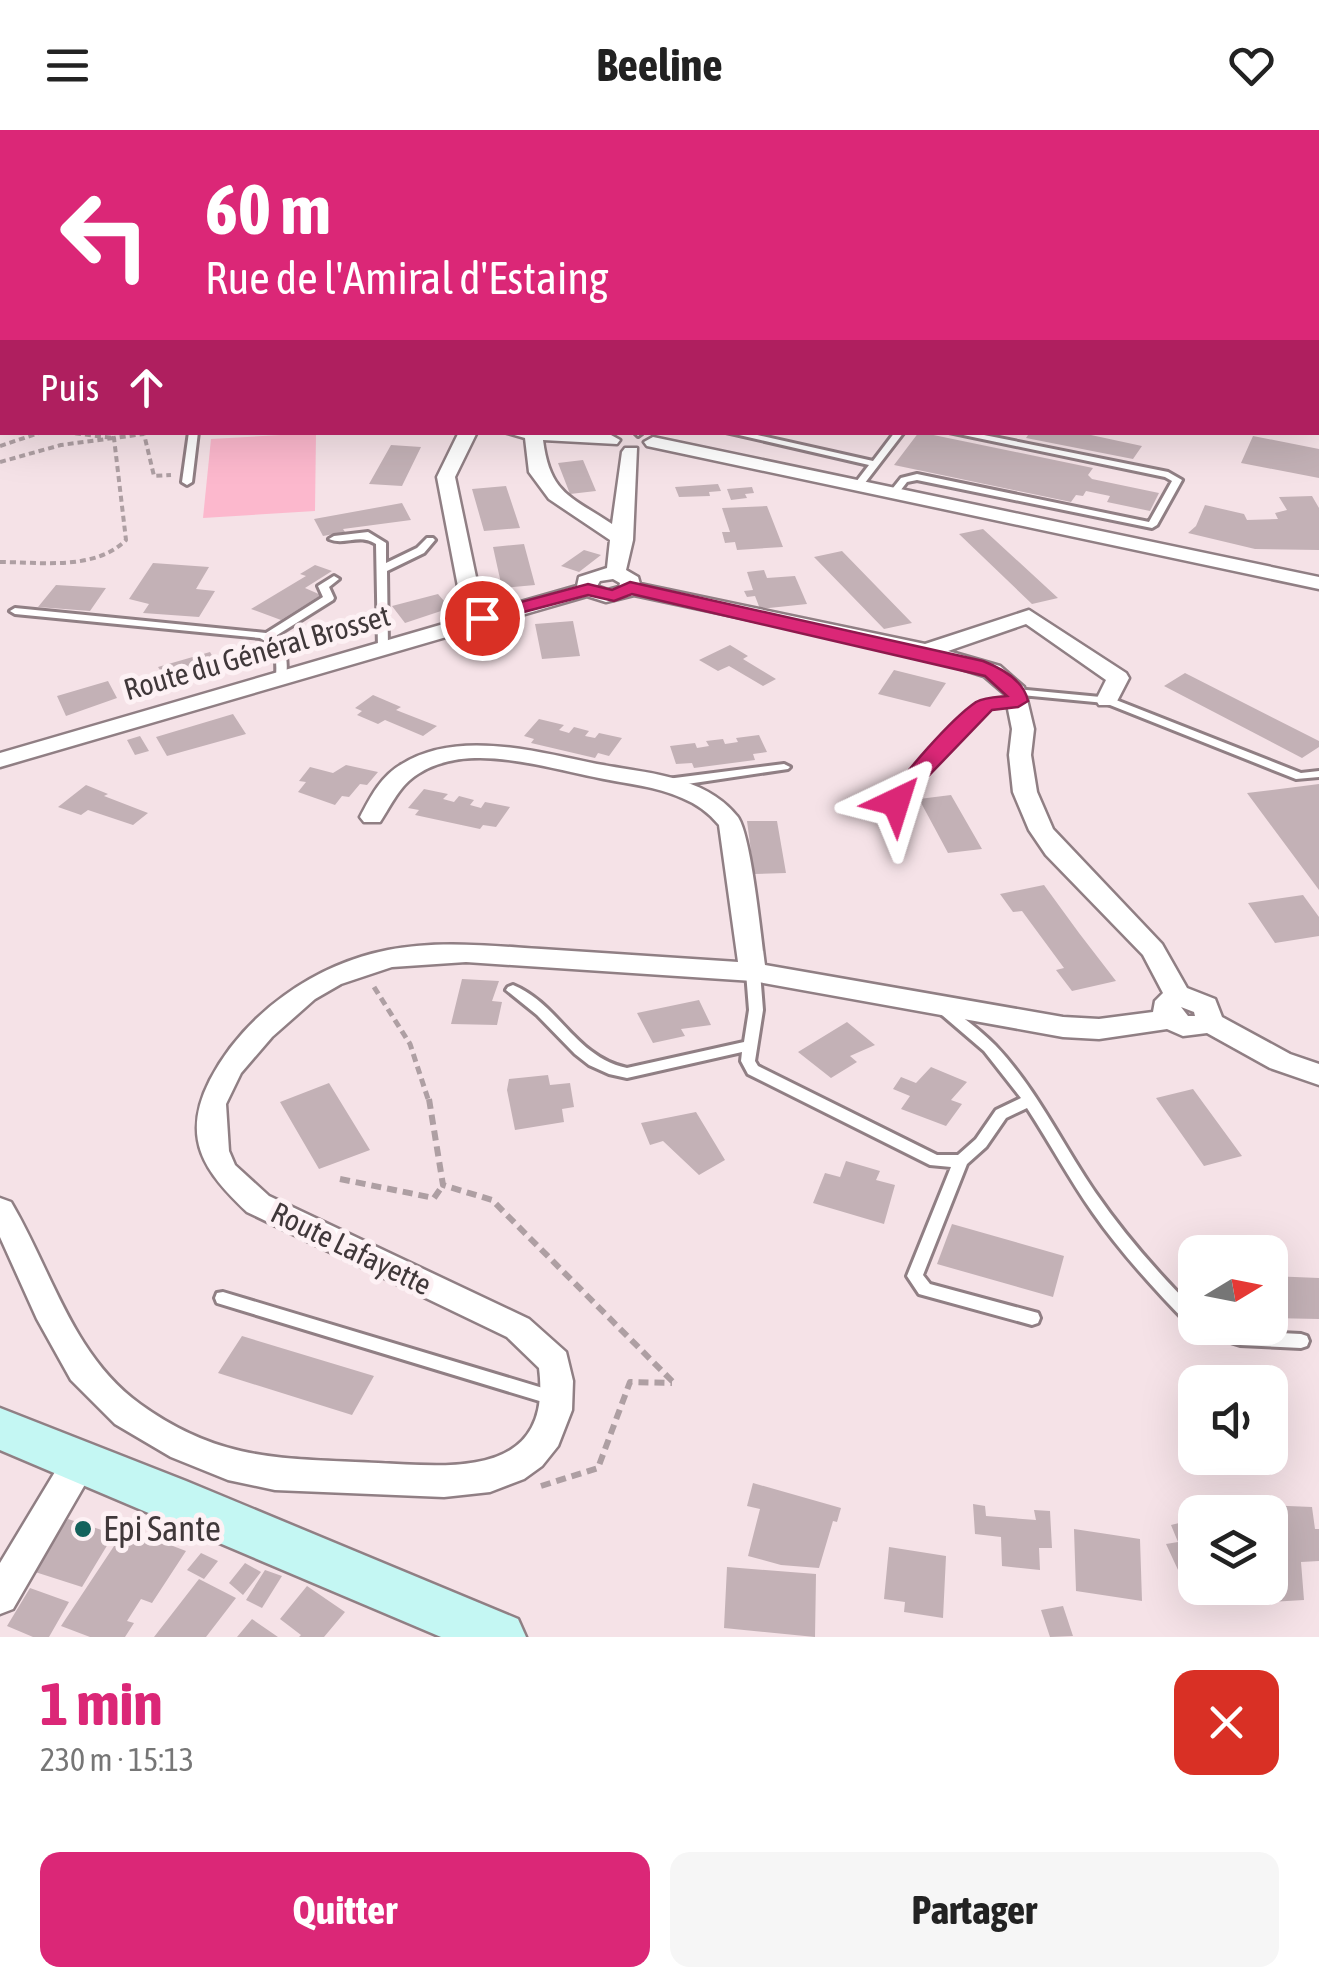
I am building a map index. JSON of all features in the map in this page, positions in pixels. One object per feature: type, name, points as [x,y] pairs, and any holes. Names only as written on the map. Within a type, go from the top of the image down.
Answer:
[{"type":"main road","points":[[0,1429],[169,1496],[500,1637]]},
{"type":"street","points":[[1002,130],[1082,130]]},
{"type":"street","points":[[467,435],[446,477],[471,602],[482,618]]},
{"type":"street","points":[[541,435],[538,472],[548,486],[563,501],[623,540]]},
{"type":"street","points":[[556,435],[632,440],[1319,583]]},
{"type":"street","points":[[632,440],[623,580],[926,651],[992,672],[1017,697],[1023,729],[1020,755],[1025,792],[1042,830],[1055,850],[1153,950],[1174,1008]]},
{"type":"street","name":"Route du Général Brosset","points":[[0,760],[588,589],[590,578],[623,580]]},
{"type":"street","points":[[926,651],[1030,616],[1118,678],[1107,700]]},
{"type":"street","points":[[372,817],[379,797],[405,773],[437,758],[463,754],[512,754],[659,784],[698,796],[731,824],[754,972]]},
{"type":"street","name":"Route Lafayette","points":[[558,1399],[554,1362],[518,1328],[258,1204],[224,1172],[214,1151],[212,1104],[230,1068],[286,1007],[332,978],[390,958],[466,953],[754,972],[940,1008],[1099,1029],[1174,1008],[1190,1027],[1207,1021],[1280,1061],[1319,1075]]},
{"type":"street","points":[[0,1210],[48,1303],[56,1333],[97,1389],[126,1413],[180,1446],[240,1468],[282,1476],[471,1481],[508,1472],[528,1460],[550,1428],[558,1399]]},
{"type":"street","points":[[0,1597],[79,1463]]},
{"type":"lane","points":[[188,478],[194,435]]},
{"type":"lane","points":[[744,435],[875,464]]},
{"type":"lane","points":[[858,486],[898,435]]},
{"type":"lane","points":[[894,493],[904,480],[917,478],[1152,524],[1177,480],[1149,470],[968,435]]},
{"type":"lane","points":[[334,539],[375,538],[381,542],[382,648]]},
{"type":"lane","points":[[381,571],[422,551],[430,540]]},
{"type":"lane","points":[[14,610],[267,636],[328,598],[324,586],[334,579]]},
{"type":"lane","points":[[267,636],[282,654],[280,678]]},
{"type":"lane","points":[[902,814],[896,802],[904,788],[973,716],[986,704],[1017,697],[1107,700],[1300,777],[1319,774]]},
{"type":"lane","points":[[659,784],[784,767]]},
{"type":"lane","points":[[754,972],[756,1010],[748,1060],[753,1070],[935,1161],[960,1161]]},
{"type":"lane","points":[[514,990],[554,1019],[580,1053],[614,1072],[627,1073],[749,1046]]},
{"type":"lane","points":[[940,1008],[983,1038],[1015,1074],[1088,1194],[1178,1302]]},
{"type":"lane","points":[[1031,1100],[1002,1114],[981,1144],[960,1161],[915,1276],[926,1289],[1032,1318]]},
{"type":"lane","points":[[223,1298],[558,1399]]},
{"type":"lane","points":[[1288,1341],[1301,1342]]},
{"type":"path","points":[[0,446],[33,435]]},
{"type":"path","points":[[89,435],[114,438]]},
{"type":"path","points":[[0,462],[61,445],[136,435]]},
{"type":"path","points":[[144,435],[154,476],[188,478]]},
{"type":"path","points":[[0,562],[96,559],[121,547],[126,540],[114,438]]},
{"type":"path","points":[[340,1179],[434,1198],[443,1184],[429,1099],[410,1044],[366,974]]},
{"type":"path","points":[[443,1184],[492,1200],[674,1384],[630,1382]]},
{"type":"shaded area","points":[[316,435],[315,511],[203,518],[211,439]]},
{"type":"building","points":[[917,435],[934,435],[1093,468],[1088,475],[1092,479],[1159,493],[1150,511],[1107,502],[1110,496],[1086,491],[1071,502],[894,465]]},
{"type":"building","points":[[1091,435],[1142,446],[1133,459],[1026,438]]},
{"type":"building","points":[[1253,436],[1319,449],[1319,478],[1241,463]]},
{"type":"building","points":[[391,445],[421,447],[402,486],[369,484]]},
{"type":"building","points":[[583,460],[596,491],[570,494],[558,463]]},
{"type":"building","points":[[718,484],[721,491],[709,492],[710,496],[679,497],[675,487]]},
{"type":"building","points":[[506,486],[520,528],[484,531],[472,489]]},
{"type":"building","points":[[752,487],[754,493],[745,494],[747,498],[731,500],[727,489]]},
{"type":"building","points":[[1312,496],[1319,508],[1319,550],[1255,549],[1188,533],[1196,526],[1205,505],[1244,514],[1247,520],[1278,519],[1275,513],[1287,510],[1279,497]]},
{"type":"building","points":[[402,503],[411,520],[343,529],[345,532],[323,536],[314,519]]},
{"type":"building","points":[[767,506],[783,547],[737,550],[735,542],[725,543],[722,532],[730,532],[722,508]]},
{"type":"building","points":[[983,529],[1058,598],[1032,604],[959,534]]},
{"type":"building","points":[[524,544],[535,585],[502,588],[493,547]]},
{"type":"building","points":[[584,550],[601,555],[579,572],[561,566]]},
{"type":"building","points":[[842,551],[912,623],[884,629],[814,557]]},
{"type":"building","points":[[153,563],[209,567],[196,589],[215,591],[199,617],[143,613],[149,604],[129,599]]},
{"type":"building","points":[[315,565],[332,571],[305,588],[321,595],[281,620],[251,609],[306,576],[300,574]]},
{"type":"building","points":[[764,570],[767,578],[795,576],[807,604],[760,609],[755,596],[747,597],[744,591],[753,590],[747,572]]},
{"type":"building","points":[[56,585],[106,588],[90,611],[38,607]]},
{"type":"building","points":[[438,594],[450,608],[405,623],[392,606]]},
{"type":"building","points":[[573,621],[580,656],[542,659],[535,624]]},
{"type":"building","points":[[730,645],[748,656],[743,659],[776,679],[763,686],[729,666],[718,671],[699,660]]},
{"type":"building","points":[[210,652],[219,668],[194,675],[195,679],[170,685],[158,667]]},
{"type":"building","points":[[894,670],[946,683],[930,707],[878,694]]},
{"type":"building","points":[[1185,673],[1319,741],[1319,747],[1302,758],[1164,686]]},
{"type":"building","points":[[108,681],[117,698],[66,716],[57,696]]},
{"type":"building","points":[[373,695],[401,707],[396,710],[437,726],[423,736],[385,720],[378,724],[357,715],[362,711],[355,708]]},
{"type":"building","points":[[233,714],[246,734],[167,756],[156,737]]},
{"type":"building","points":[[539,719],[564,725],[559,730],[569,733],[574,727],[589,731],[585,736],[595,738],[599,733],[622,738],[609,756],[598,753],[595,758],[531,743],[534,739],[524,736]]},
{"type":"building","points":[[759,735],[767,752],[753,754],[755,760],[694,768],[692,763],[676,764],[670,746],[695,743],[697,748],[709,746],[706,741],[723,739],[725,744]]},
{"type":"building","points":[[140,736],[149,751],[135,755],[127,740]]},
{"type":"building","points":[[346,765],[378,772],[367,785],[360,784],[335,805],[298,792],[306,782],[299,781],[310,767],[333,773]]},
{"type":"building","points":[[1319,784],[1319,890],[1247,793]]},
{"type":"building","points":[[86,785],[148,813],[133,825],[88,810],[81,815],[58,807]]},
{"type":"building","points":[[424,789],[448,794],[443,799],[454,802],[459,796],[474,800],[470,805],[481,808],[485,802],[510,807],[496,827],[483,825],[480,829],[415,815],[419,810],[408,808]]},
{"type":"building","points":[[951,795],[982,849],[948,853],[919,799]]},
{"type":"building","points":[[747,821],[777,821],[786,873],[754,874]]},
{"type":"building","points":[[1044,885],[1116,981],[1072,991],[1056,970],[1064,968],[1022,911],[1013,912],[1000,894]]},
{"type":"building","points":[[1303,895],[1319,917],[1319,936],[1275,943],[1248,903]]},
{"type":"building","points":[[462,979],[499,981],[492,1001],[502,1002],[497,1025],[451,1024]]},
{"type":"building","points":[[699,1000],[711,1025],[681,1029],[685,1036],[653,1043],[637,1013]]},
{"type":"building","points":[[847,1022],[875,1045],[850,1056],[857,1062],[831,1078],[798,1052]]},
{"type":"building","points":[[931,1067],[967,1082],[951,1100],[962,1104],[946,1126],[901,1109],[910,1096],[893,1089],[901,1077],[916,1083]]},
{"type":"building","points":[[548,1075],[550,1085],[570,1083],[574,1107],[562,1109],[564,1122],[515,1130],[507,1090],[509,1079]]},
{"type":"building","points":[[329,1083],[370,1150],[319,1169],[280,1102]]},
{"type":"building","points":[[1193,1089],[1242,1156],[1204,1166],[1156,1098]]},
{"type":"building","points":[[696,1112],[725,1160],[699,1175],[663,1141],[650,1145],[641,1123]]},
{"type":"building","points":[[846,1161],[880,1171],[876,1180],[895,1185],[884,1224],[813,1203],[825,1173],[840,1177]]},
{"type":"building","points":[[952,1224],[1064,1256],[1053,1297],[937,1264]]},
{"type":"building","points":[[1288,1277],[1319,1278],[1319,1319],[1288,1318]]},
{"type":"building","points":[[242,1336],[374,1376],[352,1415],[218,1373]]},
{"type":"building","points":[[753,1483],[841,1508],[837,1522],[833,1521],[819,1568],[781,1565],[748,1556],[760,1509],[747,1506]]},
{"type":"building","points":[[973,1504],[985,1506],[986,1516],[1036,1520],[1034,1510],[1050,1511],[1052,1548],[1039,1548],[1040,1570],[1002,1566],[1001,1537],[975,1534]]},
{"type":"building","points":[[1288,1506],[1312,1507],[1315,1529],[1319,1529],[1319,1561],[1301,1562],[1304,1600],[1288,1601]]},
{"type":"building","points":[[68,1519],[114,1534],[82,1587],[32,1571]]},
{"type":"building","points":[[1178,1523],[1178,1542],[1171,1525]]},
{"type":"building","points":[[126,1528],[186,1551],[152,1603],[141,1599],[127,1621],[134,1623],[125,1637],[90,1637],[61,1626]]},
{"type":"building","points":[[1074,1529],[1140,1539],[1142,1601],[1076,1591]]},
{"type":"building","points":[[1178,1542],[1178,1570],[1166,1544]]},
{"type":"building","points":[[889,1547],[946,1556],[943,1618],[904,1612],[905,1602],[884,1599]]},
{"type":"building","points":[[201,1553],[218,1561],[204,1579],[187,1570]]},
{"type":"building","points":[[245,1563],[261,1572],[243,1595],[229,1583]]},
{"type":"building","points":[[727,1567],[816,1574],[815,1637],[724,1628]]},
{"type":"building","points":[[265,1570],[282,1576],[262,1608],[246,1600]]},
{"type":"building","points":[[199,1579],[236,1598],[206,1637],[154,1637]]},
{"type":"building","points":[[307,1586],[345,1612],[324,1637],[299,1637],[280,1619]]},
{"type":"building","points":[[30,1588],[69,1602],[49,1637],[33,1637],[7,1626]]},
{"type":"building","points":[[1063,1606],[1073,1636],[1050,1637],[1041,1610]]},
{"type":"building","points":[[252,1619],[278,1637],[237,1637]]},
{"type":"place","name":"Epi Sante","points":[[83,1529]]},
{"type":"route","points":[[482,618],[588,589],[598,595],[614,596],[630,588],[926,651],[992,672],[1016,692],[1018,701],[986,704],[904,788],[896,802]]}]
